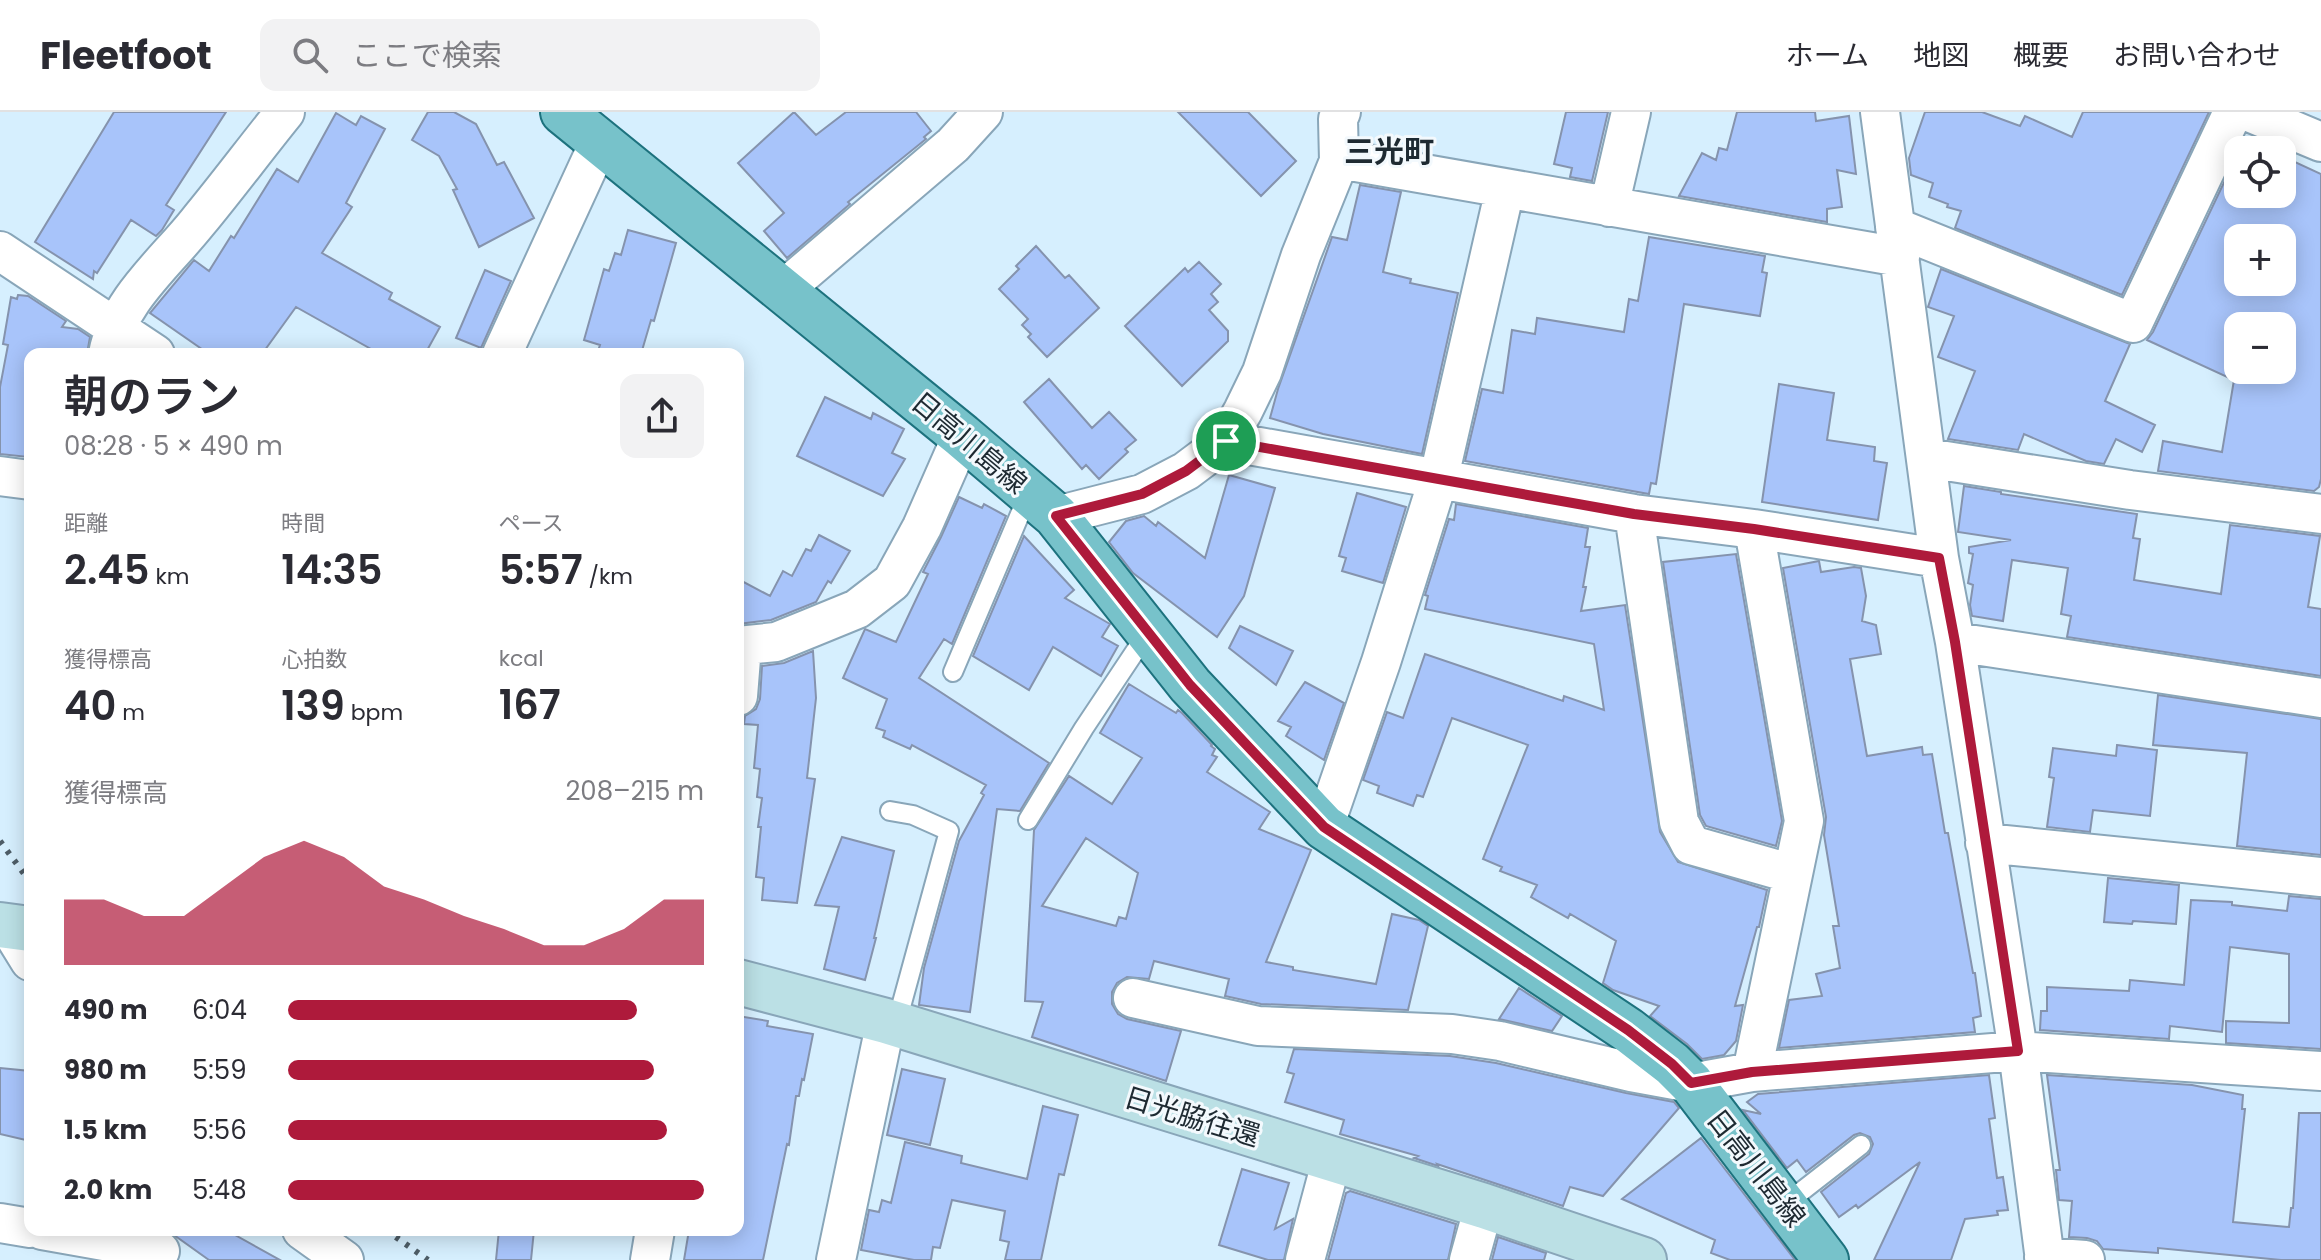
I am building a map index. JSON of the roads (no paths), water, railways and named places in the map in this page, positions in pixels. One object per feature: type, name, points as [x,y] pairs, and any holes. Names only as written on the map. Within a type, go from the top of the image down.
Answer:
[{"type":"main road","name":"日高川島線","points":[[588,124],[782,291],[962,436],[1042,505],[1190,685],[1324,827],[1628,1030],[1672,1064],[1691,1083],[1826,1260]]},
{"type":"street","points":[[112,341],[132,300],[285,112]]},
{"type":"street","points":[[782,291],[953,145],[983,112]]},
{"type":"street","points":[[1042,505],[1142,494],[1186,471],[1226,441],[1262,372],[1301,255],[1339,161],[1338,119],[1341,112]]},
{"type":"street","points":[[1609,207],[1631,112]]},
{"type":"street","points":[[1880,112],[1939,558],[1955,642],[2018,1051],[2045,1258],[2085,1260]]},
{"type":"street","points":[[1339,161],[1609,207],[1898,242],[2133,323],[2233,112]]},
{"type":"street","points":[[2249,112],[2321,142]]},
{"type":"street","points":[[504,348],[588,124]]},
{"type":"street","points":[[1324,827],[1381,662],[1439,477],[1505,189]]},
{"type":"street","points":[[0,251],[112,341],[135,348]]},
{"type":"street","points":[[744,646],[776,642],[857,609],[892,582],[922,527],[962,436]]},
{"type":"street","points":[[1226,441],[1634,514],[1939,558]]},
{"type":"street","points":[[1927,458],[2130,490],[2321,514]]},
{"type":"street","points":[[0,476],[24,479]]},
{"type":"street","points":[[1634,514],[1679,822],[1691,845],[1793,874]]},
{"type":"street","points":[[1752,1072],[1804,821],[1754,529]]},
{"type":"street","points":[[1955,642],[2321,698]]},
{"type":"street","points":[[1985,843],[2321,877]]},
{"type":"street","name":"日光脇往還","points":[[744,984],[891,1023],[1484,1206],[1644,1260]]},
{"type":"street","points":[[1133,998],[1258,1026],[1436,1033],[1500,1041],[1691,1083],[1752,1072],[2018,1051],[2321,1071]]},
{"type":"street","points":[[836,1260],[891,1023]]},
{"type":"street","points":[[1305,1260],[1332,1159]]},
{"type":"street","points":[[1469,1260],[1484,1206]]},
{"type":"street","points":[[0,1223],[24,1227]]},
{"type":"street","points":[[85,1236],[165,1247]]},
{"type":"street","points":[[310,1236],[344,1260]]},
{"type":"street","points":[[650,1260],[654,1236]]},
{"type":"lane","points":[[953,672],[1042,505]]},
{"type":"lane","points":[[1028,820],[1148,632]]},
{"type":"lane","points":[[890,811],[913,815],[949,831],[891,1023]]},
{"type":"lane","points":[[1784,1205],[1861,1145]]},
{"type":"railway","points":[[0,841],[24,874]]},
{"type":"railway","points":[[394,1236],[428,1260]]},
{"type":"district","name":"三光町","points":[[1389,151]]}]
